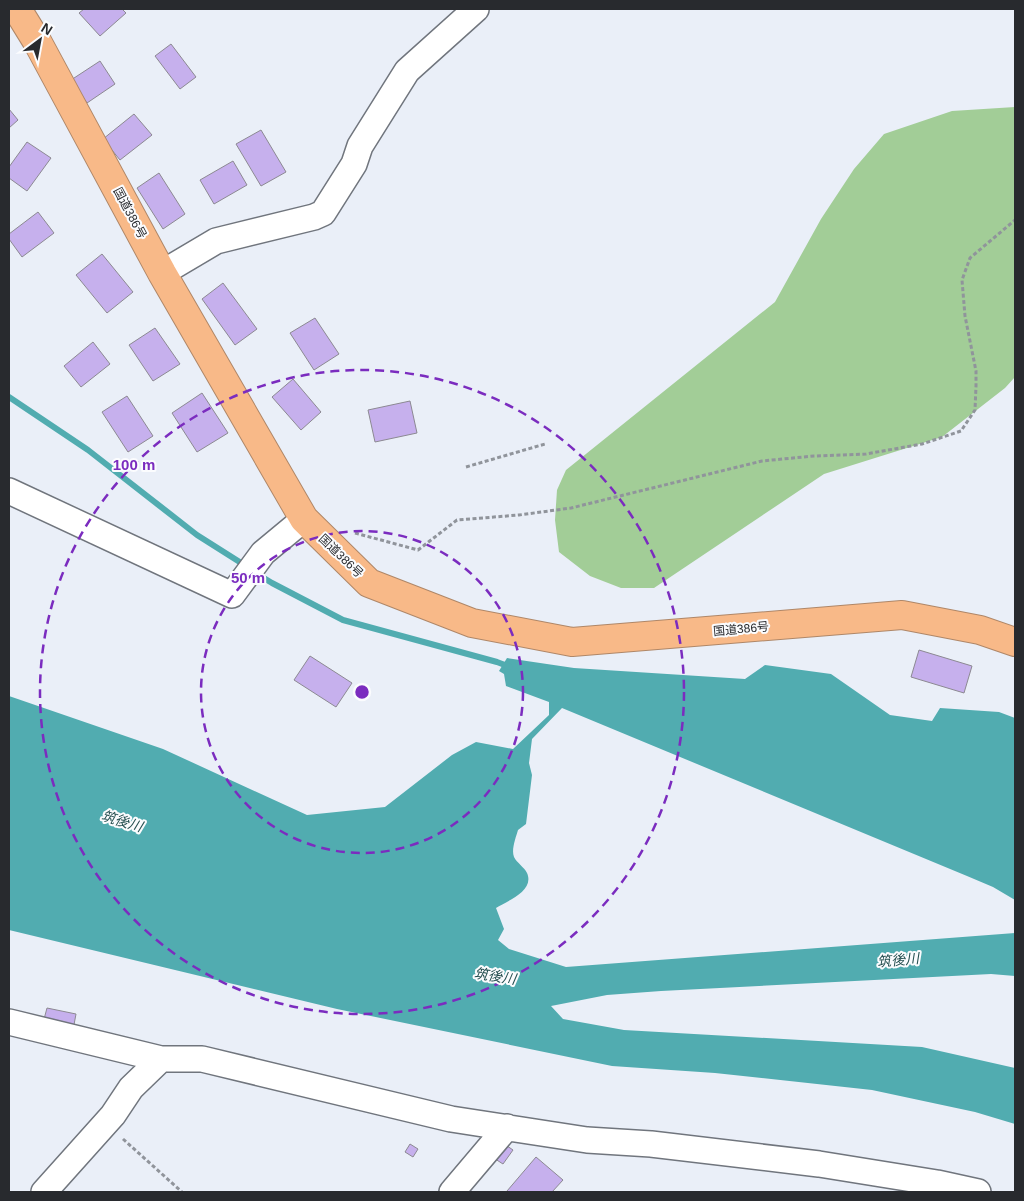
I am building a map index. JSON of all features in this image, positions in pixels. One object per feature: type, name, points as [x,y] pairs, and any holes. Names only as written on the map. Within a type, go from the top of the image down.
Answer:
[{"type":"highway","name":"国道386号","points":[[17,9],[38,43],[162,273],[304,520],[368,583],[472,623],[572,642],[902,615],[980,630],[1015,642]]},
{"type":"street","points":[[162,273],[216,240],[314,217],[323,213],[354,164],[360,146],[407,71],[476,9]]},
{"type":"street","points":[[9,491],[232,595],[263,553],[304,520]]},
{"type":"street","points":[[9,1022],[161,1059],[202,1059],[450,1118],[587,1140],[651,1144],[819,1164],[933,1188],[978,1192]]},
{"type":"street","points":[[44,1192],[113,1115],[131,1088],[161,1059]]},
{"type":"street","points":[[452,1192],[507,1127]]},
{"type":"path","points":[[353,533],[418,550],[457,520],[519,515],[571,508],[762,461],[866,454],[922,444],[962,431],[976,410],[976,371],[965,316],[962,280],[970,258],[1015,220]]},
{"type":"path","points":[[466,467],[545,444]]},
{"type":"path","points":[[106,1123],[182,1192]]},
{"type":"green space","points":[[1015,107],[1015,377],[1005,388],[942,437],[824,474],[654,588],[621,588],[590,576],[559,552],[555,520],[557,490],[566,470],[775,302],[821,219],[854,169],[884,134],[952,111]]},
{"type":"water","name":"筑後川","points":[[507,658],[574,668],[745,679],[765,665],[831,674],[890,715],[932,721],[940,708],[999,712],[1015,718],[1015,900],[993,887],[562,708],[532,739],[529,763],[532,775],[526,824],[518,830],[513,851],[515,859],[527,873],[527,885],[519,895],[496,908],[504,929],[498,940],[509,949],[566,967],[1015,933],[1015,976],[991,974],[661,991],[607,995],[551,1006],[563,1019],[624,1030],[922,1047],[1015,1068],[1015,1124],[975,1112],[872,1090],[715,1073],[612,1066],[337,1009],[9,930],[9,696],[163,749],[307,815],[385,807],[452,755],[476,742],[513,749],[549,715],[549,702],[506,686],[504,674],[499,671]]},
{"type":"building","points":[[84,9],[122,9],[126,13],[100,36],[79,13]]},
{"type":"building","points":[[171,44],[196,77],[180,89],[155,56]]},
{"type":"building","points":[[100,61],[115,84],[87,103],[71,80]]},
{"type":"building","points":[[9,109],[18,120],[9,128]]},
{"type":"building","points":[[134,114],[152,135],[120,160],[103,139]]},
{"type":"building","points":[[261,130],[286,172],[261,186],[236,144]]},
{"type":"building","points":[[27,142],[51,158],[27,191],[9,178],[9,167]]},
{"type":"building","points":[[233,161],[247,185],[214,204],[200,180]]},
{"type":"building","points":[[159,173],[185,214],[163,229],[137,188]]},
{"type":"building","points":[[38,212],[54,233],[22,257],[9,239],[9,234]]},
{"type":"building","points":[[102,254],[133,292],[107,313],[76,275]]},
{"type":"building","points":[[223,283],[257,329],[235,345],[202,299]]},
{"type":"building","points":[[315,318],[339,354],[314,370],[290,333]]},
{"type":"building","points":[[155,328],[180,364],[153,381],[129,345]]},
{"type":"building","points":[[93,342],[110,364],[81,387],[64,366]]},
{"type":"building","points":[[293,379],[321,412],[301,430],[272,397]]},
{"type":"building","points":[[202,393],[228,433],[197,452],[172,413]]},
{"type":"building","points":[[127,396],[153,436],[128,452],[102,412]]},
{"type":"building","points":[[410,401],[417,433],[375,442],[368,410]]},
{"type":"building","points":[[919,650],[972,666],[964,693],[911,677]]},
{"type":"building","points":[[310,656],[352,683],[336,707],[294,680]]},
{"type":"building","points":[[47,1008],[76,1014],[73,1030],[43,1023]]},
{"type":"building","points":[[500,1141],[513,1150],[503,1164],[489,1155]]},
{"type":"building","points":[[410,1144],[418,1149],[413,1157],[405,1152]]},
{"type":"building","points":[[536,1157],[563,1180],[552,1192],[508,1192],[507,1191]]},
{"type":"waterway","points":[[9,397],[88,450],[197,535],[246,566]]},
{"type":"waterway","points":[[254,572],[343,620],[510,667]]}]
